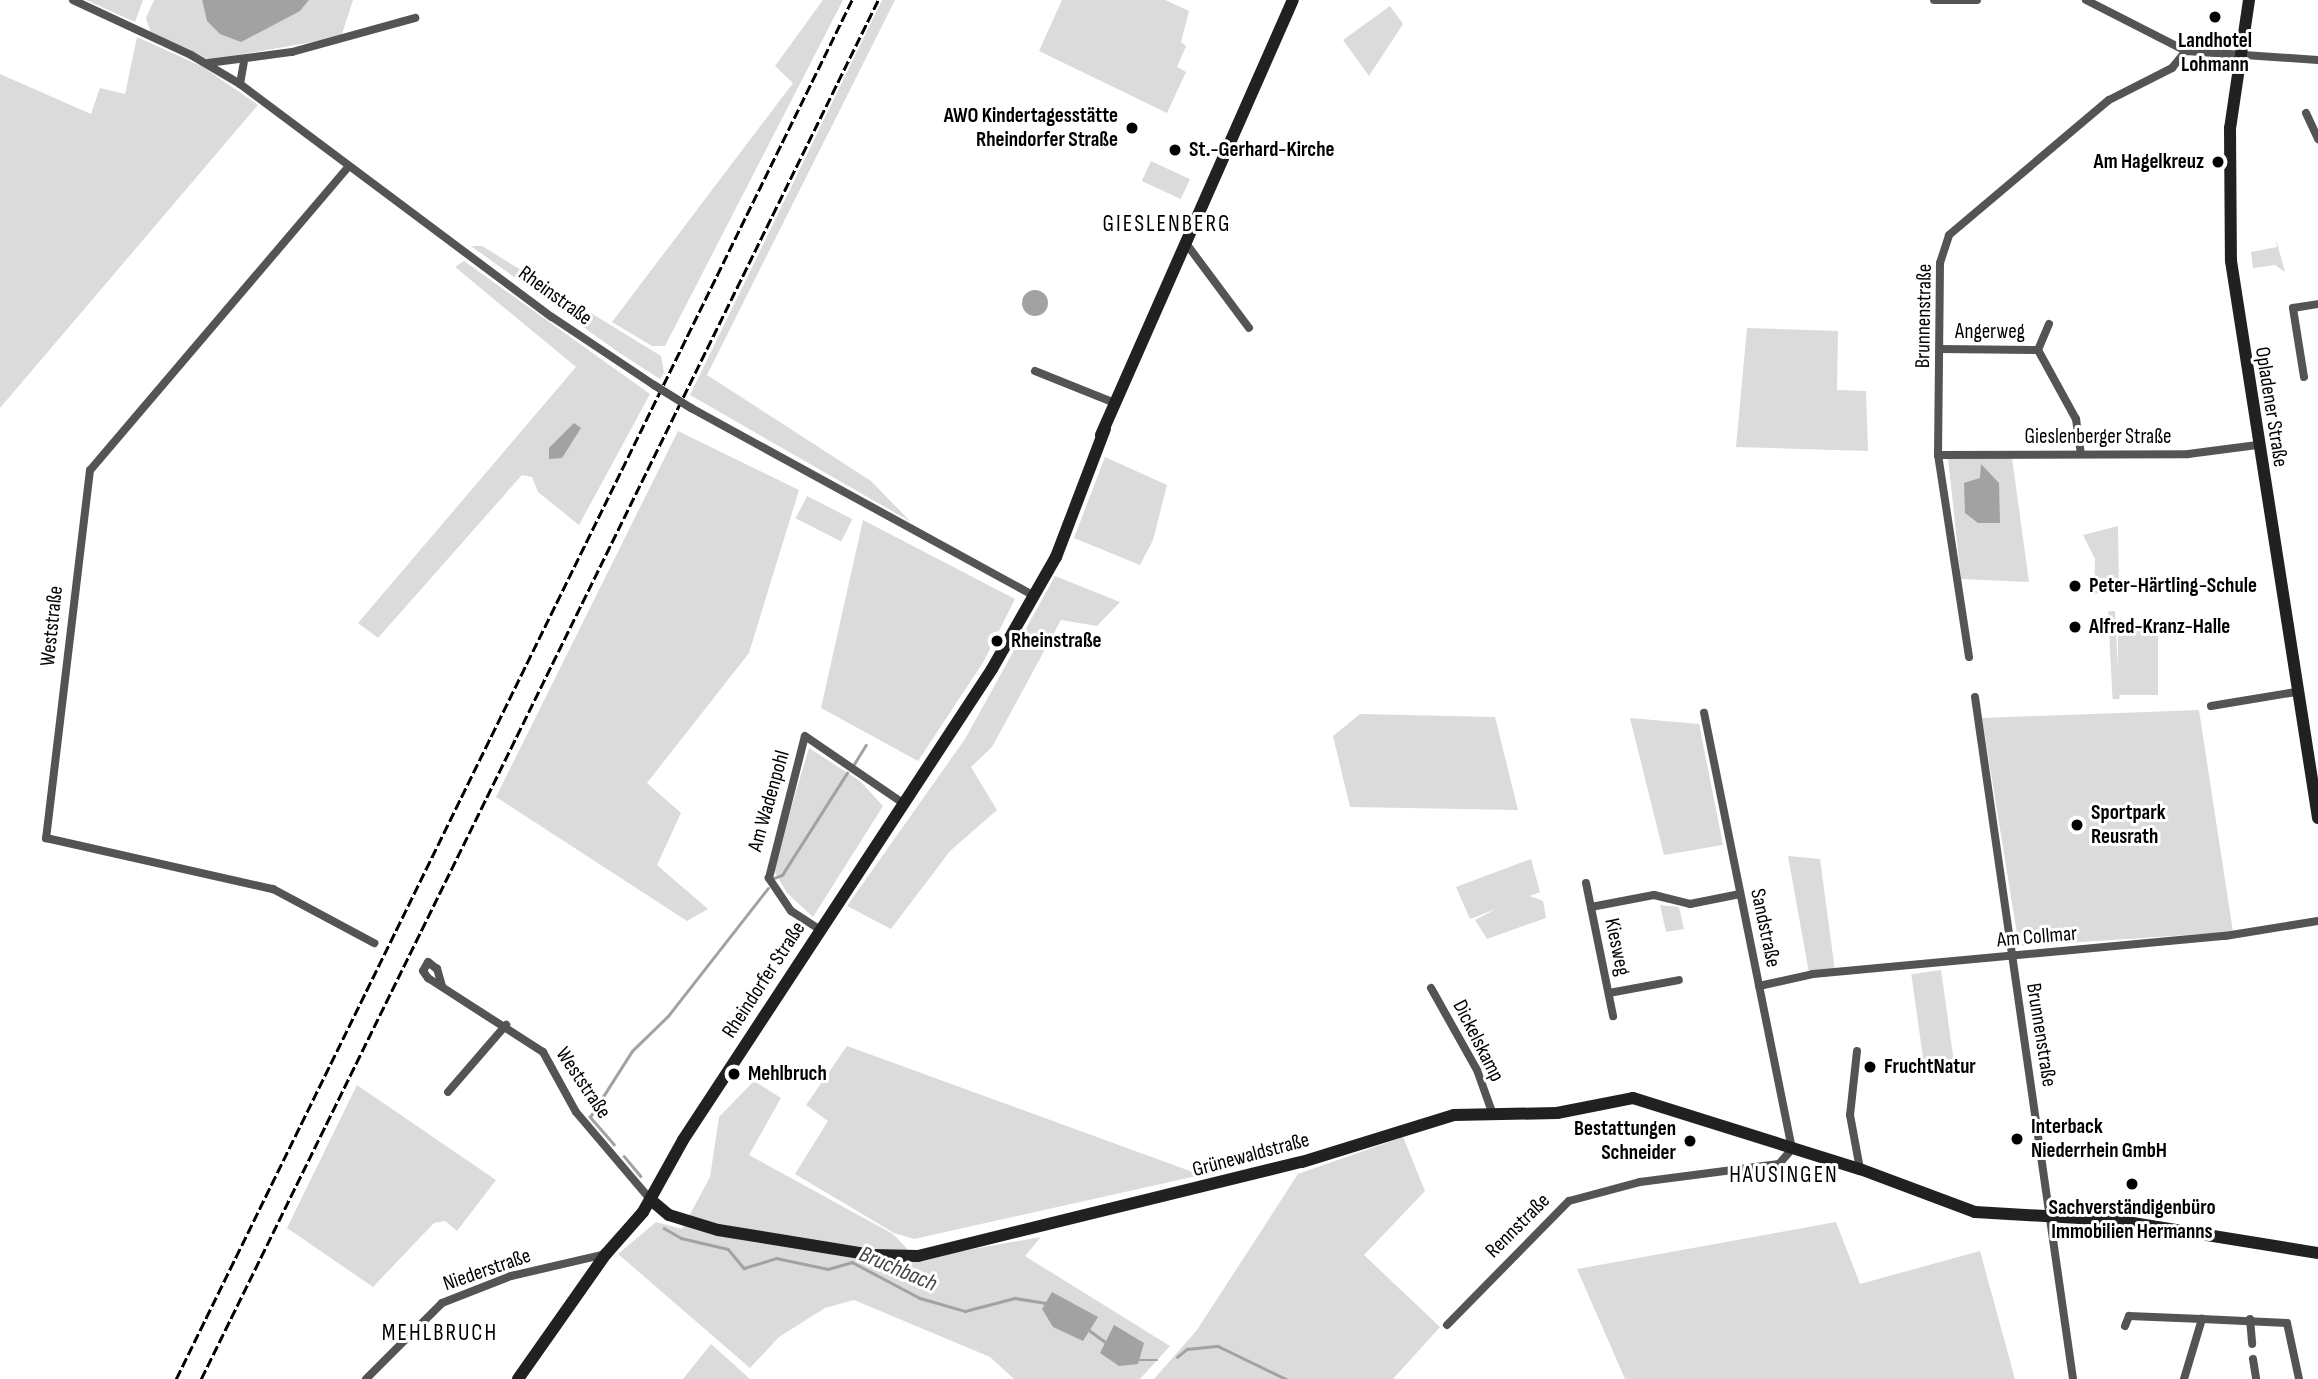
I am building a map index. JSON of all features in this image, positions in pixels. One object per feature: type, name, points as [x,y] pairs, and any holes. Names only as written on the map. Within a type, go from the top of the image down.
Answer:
[{"type":"main road","name":"Rheindorfer Straße","points":[[518,1379],[606,1254],[650,1200],[682,1140],[902,803],[961,718],[1033,595],[1068,530],[1115,403],[1293,0]]},
{"type":"main road","name":"Opladener Straße","points":[[2249,0],[2238,57],[2229,151],[2229,233],[2257,445],[2318,818]]},
{"type":"main road","name":"Grünewaldstraße","points":[[650,1200],[669,1214],[731,1233],[918,1256],[1302,1162],[1454,1115],[1492,1112],[1557,1113],[1640,1099],[1703,1124],[1860,1169],[1975,1212],[2051,1213],[2318,1253]]},
{"type":"street","name":"Rheinstraße","points":[[73,0],[208,64],[240,84],[653,385],[1033,595]]},
{"type":"street","points":[[1934,0],[1977,0]]},
{"type":"street","points":[[2086,0],[2186,51],[2238,57],[2318,60]]},
{"type":"street","points":[[208,64],[244,62],[415,18]]},
{"type":"street","name":"Brunnenstraße","points":[[1969,657],[1938,455],[1940,262],[1949,235],[2109,100],[2172,68],[2186,51]]},
{"type":"street","points":[[240,84],[244,62]]},
{"type":"street","points":[[2305,113],[2318,139]]},
{"type":"street","name":"Weststraße","points":[[349,166],[90,470],[46,838],[273,889],[374,943]]},
{"type":"street","points":[[1185,242],[1249,328]]},
{"type":"street","points":[[2304,377],[2293,308],[2318,304]]},
{"type":"street","name":"Angerweg","points":[[2038,350],[2049,324]]},
{"type":"street","name":"Angerweg","points":[[1941,349],[2038,350]]},
{"type":"street","name":"Angerweg","points":[[2038,350],[2076,419],[2081,454]]},
{"type":"street","points":[[1035,371],[1115,403]]},
{"type":"street","name":"Gieslenberger Straße","points":[[1938,455],[2228,450],[2257,445]]},
{"type":"street","points":[[2211,706],[2296,692]]},
{"type":"street","name":"Brunnenstraße","points":[[1975,697],[2010,956],[2051,1213],[2073,1379]]},
{"type":"street","name":"Sandstraße","points":[[1703,713],[1792,1149]]},
{"type":"street","name":"Am Wadenpohl","points":[[819,929],[791,911],[769,878],[806,736],[902,803]]},
{"type":"street","name":"Kiesweg","points":[[1586,883],[1613,1016]]},
{"type":"street","name":"Kiesweg","points":[[1591,907],[1654,895],[1690,904],[1740,894]]},
{"type":"street","name":"Am Collmar","points":[[1759,986],[1813,974],[2231,935],[2318,921]]},
{"type":"street","name":"Kiesweg","points":[[1609,993],[1679,979]]},
{"type":"street","name":"Weststraße","points":[[442,986],[506,1025],[543,1052],[576,1112],[650,1200]]},
{"type":"street","name":"Dickelskamp","points":[[1431,988],[1477,1070],[1492,1112]]},
{"type":"street","points":[[448,1092],[506,1025]]},
{"type":"street","points":[[1857,1051],[1850,1115],[1860,1169]]},
{"type":"street","name":"Rennstraße","points":[[1447,1325],[1569,1201],[1640,1182],[1779,1164],[1792,1149]]},
{"type":"street","name":"Niederstraße","points":[[366,1379],[442,1303],[511,1276],[606,1254]]},
{"type":"street","points":[[2126,1326],[2129,1316],[2279,1320],[2291,1328],[2299,1379]]},
{"type":"street","points":[[2185,1379],[2202,1319]]},
{"type":"street","points":[[2250,1319],[2252,1344]]},
{"type":"street","points":[[2253,1359],[2256,1379]]},
{"type":"shaded area","points":[[86,0],[143,0],[135,22]]},
{"type":"shaded area","points":[[154,0],[202,0],[207,21],[300,11],[309,0],[353,0],[341,37],[209,60],[151,33],[146,18]]},
{"type":"shaded area","points":[[202,0],[309,0],[300,11],[241,42],[220,34],[207,21]]},
{"type":"shaded area","points":[[823,0],[843,0],[665,346],[652,346],[612,322],[793,83],[775,66]]},
{"type":"shaded area","points":[[882,0],[895,0],[707,375],[871,481],[911,522],[690,395]]},
{"type":"shaded area","points":[[1062,0],[1165,0],[1189,11],[1181,42],[1186,46],[1177,67],[1186,72],[1167,113],[1039,51]]},
{"type":"shaded area","points":[[1390,6],[1403,24],[1369,76],[1343,40]]},
{"type":"shaded area","points":[[137,37],[203,67],[258,105],[0,408],[0,74],[91,114],[100,88],[125,94]]},
{"type":"shaded area","points":[[1151,161],[1190,179],[1181,199],[1142,181]]},
{"type":"shaded area","points":[[2276,239],[2285,272],[2275,265],[2253,268],[2251,252],[2277,247]]},
{"type":"shaded area","points":[[471,246],[482,246],[661,356],[664,373],[660,379],[618,352]]},
{"type":"shaded area","points":[[464,261],[650,394],[579,525],[538,492],[532,477],[522,475],[378,638],[358,623],[576,367],[455,267]]},
{"type":"shaded area","points":[[1035,290],[1044,294],[1048,303],[1044,312],[1035,316],[1026,312],[1022,303],[1026,294]]},
{"type":"shaded area","points":[[1747,328],[1838,331],[1837,390],[1866,391],[1868,451],[1736,447]]},
{"type":"shaded area","points":[[574,423],[581,428],[562,458],[549,459],[549,448]]},
{"type":"shaded area","points":[[678,431],[799,490],[749,653],[647,783],[681,813],[657,865],[708,909],[687,921],[496,797]]},
{"type":"shaded area","points":[[1105,457],[1167,485],[1153,540],[1140,565],[1074,538]]},
{"type":"shaded area","points":[[1948,458],[2012,458],[2029,582],[1961,579]]},
{"type":"shaded area","points":[[1981,464],[1999,483],[2000,523],[1978,523],[1965,513],[1964,483],[1980,478]]},
{"type":"shaded area","points":[[807,496],[852,519],[841,541],[796,518]]},
{"type":"shaded area","points":[[863,520],[1015,599],[984,661],[918,761],[821,708]]},
{"type":"shaded area","points":[[2118,526],[2119,590],[2094,594],[2095,559],[2083,535]]},
{"type":"shaded area","points":[[1055,576],[1120,602],[1097,626],[1061,620],[992,747],[971,767],[997,810],[950,851],[891,929],[847,906],[965,739]]},
{"type":"shaded area","points":[[2108,611],[2115,611],[2120,699],[2113,699]]},
{"type":"shaded area","points":[[2118,626],[2158,626],[2158,695],[2118,695]]},
{"type":"shaded area","name":"Sportpark Reusrath","points":[[2199,710],[2233,932],[2019,946],[1982,718]]},
{"type":"shaded area","points":[[1360,714],[1495,717],[1518,810],[1350,807],[1333,736]]},
{"type":"shaded area","points":[[1630,718],[1699,724],[1723,845],[1664,855]]},
{"type":"shaded area","points":[[809,748],[860,781],[883,806],[813,917],[787,893],[773,869]]},
{"type":"shaded area","points":[[1788,856],[1820,859],[1835,971],[1809,973]]},
{"type":"shaded area","points":[[1531,859],[1540,892],[1530,896],[1543,901],[1546,918],[1487,939],[1475,920],[1496,909],[1470,919],[1456,887]]},
{"type":"shaded area","points":[[1660,905],[1679,907],[1684,929],[1666,932]]},
{"type":"shaded area","points":[[1941,970],[1954,1059],[1924,1063],[1911,974]]},
{"type":"shaded area","points":[[847,1046],[1201,1175],[914,1239],[894,1233],[795,1174],[828,1121],[806,1105]]},
{"type":"shaded area","points":[[754,1081],[781,1098],[749,1155],[893,1234],[917,1259],[1041,1237],[1025,1256],[1170,1346],[1140,1379],[1014,1379],[990,1357],[854,1300],[825,1308],[779,1337],[750,1368],[618,1254],[656,1222],[682,1229],[710,1177],[719,1117]]},
{"type":"shaded area","points":[[357,1085],[496,1180],[457,1231],[445,1221],[434,1223],[373,1287],[287,1228]]},
{"type":"shaded area","points":[[1403,1137],[1425,1191],[1364,1255],[1440,1327],[1393,1379],[1154,1379],[1197,1330],[1298,1174]]},
{"type":"shaded area","points":[[1836,1222],[1860,1284],[1980,1251],[2015,1379],[1625,1379],[1577,1269]]},
{"type":"shaded area","points":[[1052,1292],[1098,1317],[1083,1341],[1053,1327],[1042,1309]]},
{"type":"shaded area","points":[[1114,1325],[1144,1343],[1138,1364],[1119,1366],[1100,1353]]},
{"type":"shaded area","points":[[711,1344],[750,1379],[683,1379]]},
{"type":"waterway","name":"Bruchbach","points":[[854,764],[866,745]]},
{"type":"waterway","name":"Bruchbach","points":[[774,878],[782,875],[847,773]]},
{"type":"waterway","name":"Bruchbach","points":[[614,1145],[590,1117],[632,1051],[668,1016],[768,888]]},
{"type":"waterway","name":"Bruchbach","points":[[624,1156],[641,1176]]},
{"type":"waterway","name":"Bruchbach","points":[[664,1228],[681,1238],[728,1249],[744,1268],[776,1258],[828,1269],[852,1262],[920,1298],[965,1311],[1015,1298],[1046,1303]]},
{"type":"waterway","name":"Bruchbach","points":[[1089,1330],[1104,1341]]},
{"type":"waterway","name":"Bruchbach","points":[[1177,1357],[1187,1349],[1218,1346],[1286,1379]]},
{"type":"waterway","name":"Bruchbach","points":[[1137,1360],[1157,1360]]},
{"type":"railway","points":[[176,1379],[852,0]]},
{"type":"railway","points":[[201,1379],[878,0]]},
{"type":"place","name":"Landhotel Lohmann","points":[[2215,17]]},
{"type":"place","name":"AWO Kindertagesstätte Rheindorfer Straße","points":[[1132,128]]},
{"type":"place","name":"St.-Gerhard-Kirche","points":[[1175,150]]},
{"type":"place","name":"Am Hagelkreuz","points":[[2218,162]]},
{"type":"place","name":"Peter-Härtling-Schule","points":[[2075,586]]},
{"type":"place","name":"Alfred-Kranz-Halle","points":[[2075,627]]},
{"type":"place","name":"Rheinstraße","points":[[997,641]]},
{"type":"place","name":"Sportpark Reusrath","points":[[2077,825]]},
{"type":"place","name":"FruchtNatur","points":[[1870,1067]]},
{"type":"place","name":"Mehlbruch","points":[[734,1074]]},
{"type":"place","name":"Interback Niederrhein GmbH","points":[[2017,1139]]},
{"type":"place","name":"Bestattungen Schneider","points":[[1690,1141]]},
{"type":"place","name":"Sachverständigenbüro Immobilien Hermanns","points":[[2132,1184]]},
{"type":"district","name":"GIESLENBERG","points":[[1167,224]]},
{"type":"district","name":"HAUSINGEN","points":[[1784,1175]]},
{"type":"district","name":"MEHLBRUCH","points":[[440,1333]]}]
